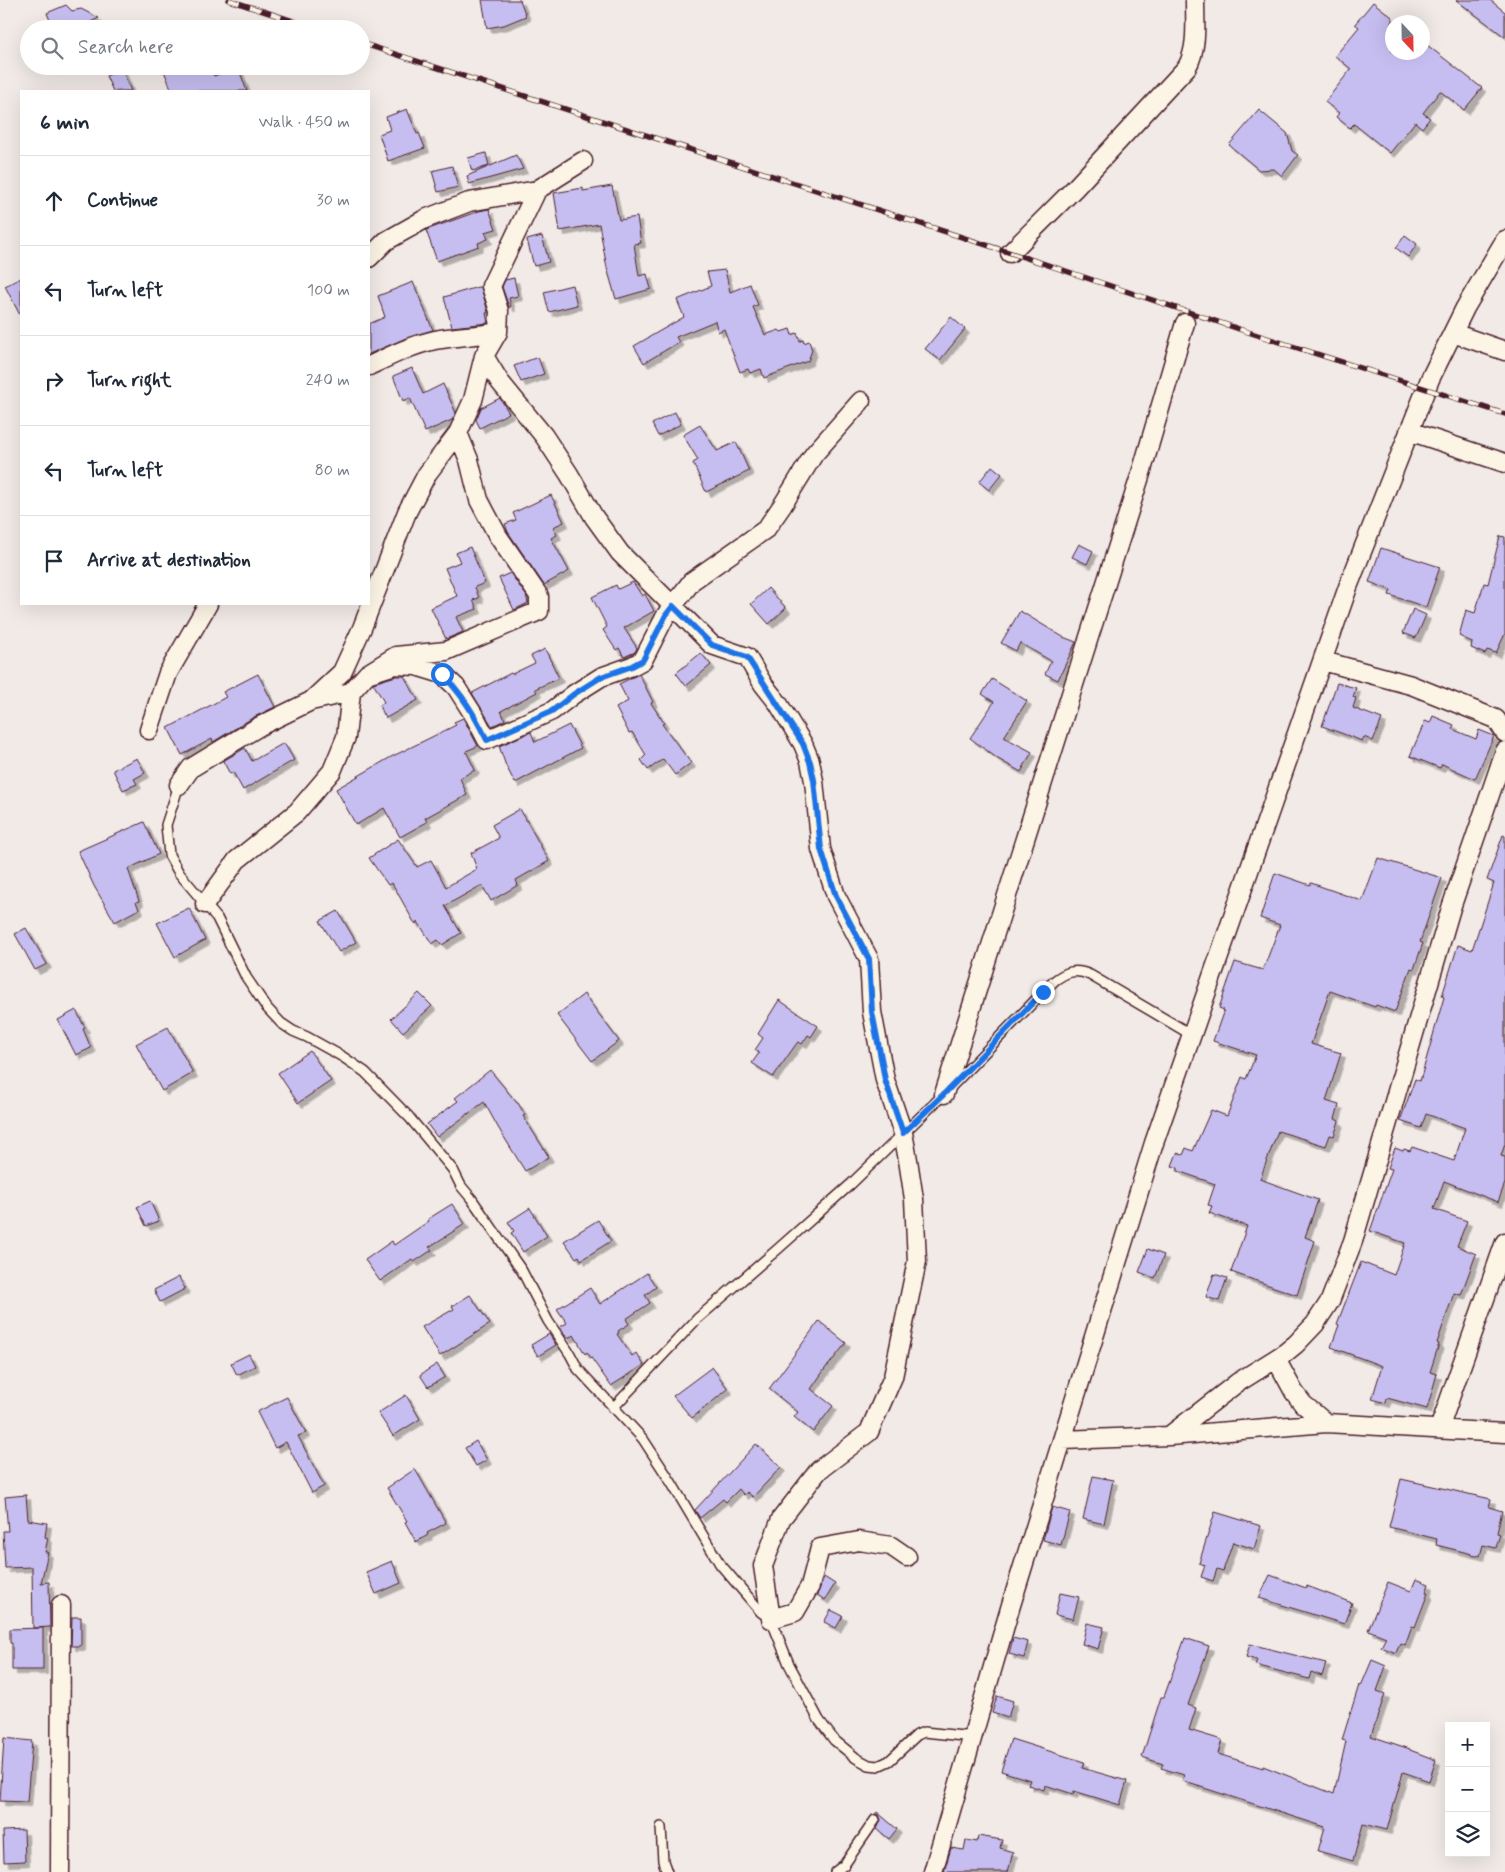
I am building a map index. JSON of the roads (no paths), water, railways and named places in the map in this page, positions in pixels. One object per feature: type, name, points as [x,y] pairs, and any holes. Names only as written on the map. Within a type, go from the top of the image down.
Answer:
[{"type":"street","points":[[1010,253],[1075,188],[1187,67],[1192,58],[1195,0]]},
{"type":"street","points":[[370,257],[386,241],[425,218],[469,202],[537,190],[583,161]]},
{"type":"street","points":[[311,701],[342,672],[362,628],[407,512],[427,474],[458,433],[473,400],[484,356],[498,332],[499,311],[491,286],[537,190]]},
{"type":"street","points":[[933,1872],[1011,1605],[1154,1143],[1348,588],[1430,379],[1453,333],[1505,240]]},
{"type":"street","points":[[944,1094],[1142,470],[1185,322]]},
{"type":"street","points":[[370,366],[406,349],[435,340],[498,332]]},
{"type":"street","points":[[1453,333],[1505,351]]},
{"type":"street","points":[[484,356],[500,382],[544,436],[594,517],[620,553],[712,645],[747,657],[803,744],[810,762],[814,780],[821,849],[836,896],[869,959],[872,1012],[885,1080],[903,1133],[914,1198],[917,1260],[893,1378],[869,1432],[819,1470],[781,1519],[763,1566],[771,1619],[795,1612],[810,1586],[820,1548],[859,1541],[891,1546],[907,1557]]},
{"type":"street","points":[[368,674],[394,665],[416,666],[442,674],[456,687],[487,740],[552,711],[601,677],[643,660],[666,615],[692,581],[766,529],[814,454],[861,401]]},
{"type":"street","points":[[1409,431],[1505,463]]},
{"type":"street","points":[[178,785],[191,768],[260,726],[311,701],[351,692],[368,674],[396,656],[446,651],[539,611],[539,596],[498,536],[479,500],[469,460],[458,433]]},
{"type":"street","points":[[149,730],[168,673],[207,605]]},
{"type":"street","points":[[1323,662],[1411,685],[1496,719],[1505,733]]},
{"type":"street","points":[[205,904],[237,860],[297,812],[332,771],[346,737],[351,692]]},
{"type":"street","points":[[1169,1436],[1237,1383],[1296,1344],[1315,1324],[1330,1301],[1353,1241],[1451,908],[1505,751]]},
{"type":"street","points":[[1439,1429],[1505,1242]]},
{"type":"street","points":[[1276,1359],[1294,1392],[1304,1404],[1326,1423]]},
{"type":"street","points":[[1062,1440],[1169,1436],[1326,1423],[1505,1433]]},
{"type":"street","points":[[60,1872],[61,1605]]},
{"type":"lane","points":[[178,785],[166,826],[169,855],[179,873],[217,918],[246,978],[271,1013],[281,1023],[343,1057],[365,1072],[408,1117],[453,1170],[461,1186],[522,1271],[548,1321],[578,1369],[643,1439],[720,1564],[761,1612],[771,1619],[789,1664],[819,1720],[834,1740],[856,1758],[869,1765],[878,1766],[889,1761],[916,1735],[924,1732],[973,1737]]},
{"type":"lane","points":[[613,1408],[697,1318],[779,1248],[903,1133],[944,1094],[1054,981],[1067,972],[1082,972],[1090,975],[1192,1035]]},
{"type":"lane","points":[[835,1872],[844,1865],[876,1820]]},
{"type":"lane","points":[[661,1827],[663,1861],[666,1872]]},
{"type":"railway","points":[[229,0],[290,20]]},
{"type":"railway","points":[[370,46],[1505,414]]}]
